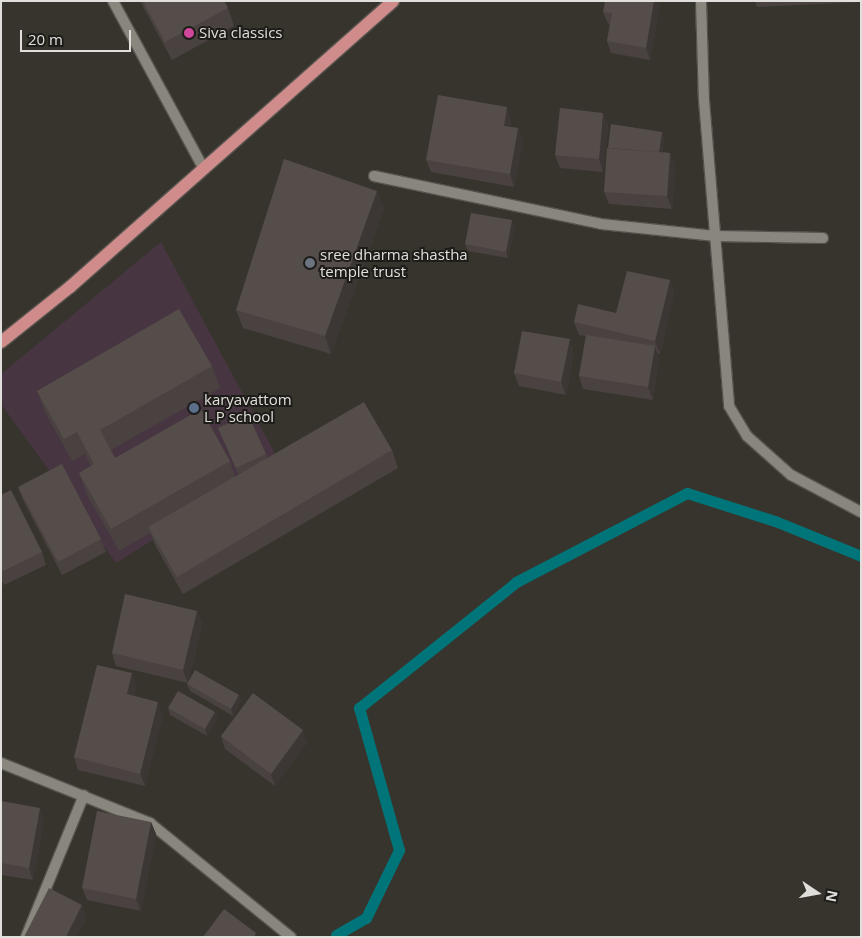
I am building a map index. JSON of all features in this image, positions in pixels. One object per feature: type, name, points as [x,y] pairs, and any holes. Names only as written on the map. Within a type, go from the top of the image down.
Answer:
[{"type":"main road","points":[[1,342],[204,168],[393,1]]},
{"type":"street","points":[[113,1],[204,168]]},
{"type":"street","points":[[701,1],[715,236],[729,406],[747,436],[791,475],[861,512]]},
{"type":"street","points":[[374,176],[601,224],[715,236],[823,238]]},
{"type":"street","points":[[1,763],[150,823],[292,937]]},
{"type":"street","points":[[26,937],[84,795]]},
{"type":"shaded area","points":[[161,242],[279,461],[116,563],[1,404],[1,374]]},
{"type":"building","points":[[143,1],[224,1],[228,8],[165,42]]},
{"type":"building","points":[[605,1],[654,1],[646,48],[607,41],[612,13],[603,12]]},
{"type":"building","points":[[438,95],[507,107],[504,126],[518,128],[510,174],[426,160]]},
{"type":"building","points":[[560,108],[603,113],[599,159],[555,155]]},
{"type":"building","points":[[611,124],[662,132],[659,152],[608,148]]},
{"type":"building","points":[[607,148],[670,153],[667,196],[604,192]]},
{"type":"building","points":[[284,159],[377,191],[325,336],[236,310]]},
{"type":"building","points":[[471,213],[512,220],[506,252],[465,244]]},
{"type":"building","points":[[627,271],[670,280],[655,341],[574,322],[578,304],[616,313]]},
{"type":"building","points":[[179,309],[212,366],[100,430],[115,458],[201,409],[230,461],[111,529],[79,473],[94,464],[77,432],[64,439],[37,391]]},
{"type":"building","points":[[522,331],[570,339],[561,382],[514,373]]},
{"type":"building","points":[[586,335],[655,346],[648,387],[579,376]]},
{"type":"building","points":[[364,402],[392,450],[177,577],[148,527]]},
{"type":"building","points":[[248,414],[266,454],[236,468],[218,428]]},
{"type":"building","points":[[62,464],[101,539],[58,562],[18,487]]},
{"type":"building","points":[[11,490],[42,552],[1,572],[1,495]]},
{"type":"building","points":[[125,594],[197,611],[183,670],[112,653]]},
{"type":"building","points":[[97,665],[132,673],[127,694],[158,702],[140,774],[74,757]]},
{"type":"building","points":[[195,670],[239,695],[231,709],[187,684]]},
{"type":"building","points":[[178,691],[215,712],[205,729],[168,708]]},
{"type":"building","points":[[253,693],[303,730],[271,774],[221,736]]},
{"type":"building","points":[[1,801],[40,808],[29,868],[1,863]]},
{"type":"building","points":[[97,811],[151,822],[136,899],[82,888]]},
{"type":"building","points":[[49,888],[82,905],[66,937],[24,937]]},
{"type":"building","points":[[224,909],[256,933],[254,937],[203,937]]},
{"type":"waterway","points":[[336,935],[366,918],[399,850],[359,708],[516,582],[687,493],[775,521],[861,556]]},
{"type":"place","name":"Siva classics","points":[[189,33]]},
{"type":"place","name":"sree dharma shastha temple trust","points":[[310,263]]},
{"type":"place","name":"karyavattom L P school","points":[[194,408]]}]
